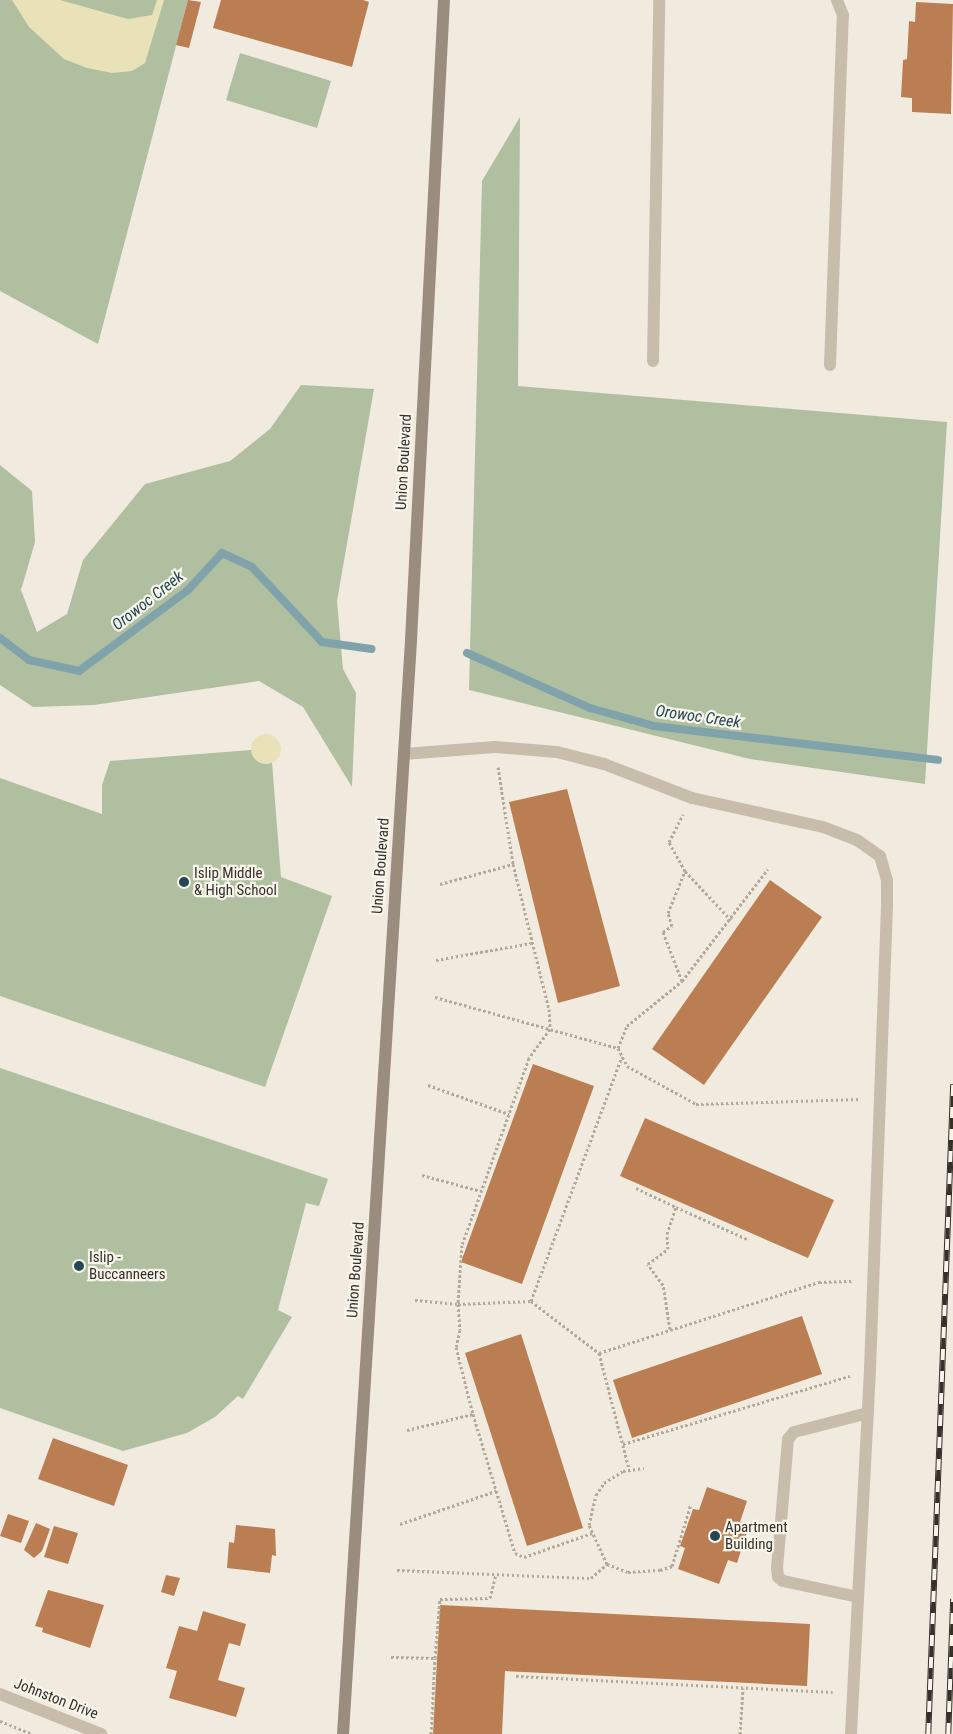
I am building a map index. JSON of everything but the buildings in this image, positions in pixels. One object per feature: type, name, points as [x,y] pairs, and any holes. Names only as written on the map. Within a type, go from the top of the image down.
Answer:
[{"type":"main road","name":"Union Boulevard","points":[[343,1734],[404,754],[444,0]]},
{"type":"street","points":[[653,361],[659,0]]},
{"type":"street","points":[[830,365],[843,15],[837,0]]},
{"type":"street","points":[[404,754],[495,747],[557,752],[604,764],[692,798],[823,827],[857,840],[880,856],[887,880],[887,906],[878,1099],[874,1281],[851,1734]]},
{"type":"street","points":[[858,1597],[783,1581],[778,1577],[777,1568],[788,1439],[794,1432],[868,1413]]},
{"type":"street","name":"Johnston Drive","points":[[0,1694],[101,1734]]},
{"type":"path","points":[[495,747],[513,864],[531,943],[549,1009],[550,1029],[529,1058],[462,1245],[458,1304],[460,1330],[456,1347],[473,1414],[515,1553],[524,1557],[592,1533]]},
{"type":"path","points":[[692,798],[669,842],[685,871],[731,920]]},
{"type":"path","points":[[440,884],[513,864]]},
{"type":"path","points":[[618,1048],[627,1026],[682,981],[731,920],[768,869]]},
{"type":"path","points":[[682,981],[663,932],[672,926],[668,913],[685,871]]},
{"type":"path","points":[[436,960],[531,943]]},
{"type":"path","points":[[435,997],[618,1048],[627,1066],[696,1104],[878,1099]]},
{"type":"path","points":[[531,1301],[622,1056]]},
{"type":"path","points":[[428,1085],[509,1114]]},
{"type":"path","points":[[422,1175],[481,1191]]},
{"type":"path","points":[[636,1188],[749,1240]]},
{"type":"path","points":[[670,1329],[663,1285],[648,1264],[668,1249],[668,1234],[676,1207]]},
{"type":"path","points":[[599,1354],[670,1329],[819,1282],[874,1281]]},
{"type":"path","points":[[415,1300],[458,1304],[531,1301],[599,1354],[629,1469]]},
{"type":"path","points":[[623,1444],[870,1370]]},
{"type":"path","points":[[407,1430],[473,1414]]},
{"type":"path","points":[[644,1468],[629,1469],[604,1483],[596,1495],[591,1509],[592,1533],[607,1564],[628,1572],[645,1573],[672,1566],[691,1504]]},
{"type":"path","points":[[400,1524],[496,1490]]},
{"type":"path","points":[[397,1570],[591,1578],[607,1564]]},
{"type":"path","points":[[431,1734],[440,1599],[490,1598],[496,1574]]},
{"type":"path","points":[[391,1658],[435,1658]]},
{"type":"path","points":[[516,1676],[853,1692]]},
{"type":"path","points":[[740,1734],[742,1688]]},
{"type":"path","points":[[0,1721],[32,1734]]},
{"type":"green space","points":[[0,0],[188,0],[98,344],[0,291]]},
{"type":"green space","points":[[240,53],[331,81],[317,128],[226,100]]},
{"type":"green space","points":[[520,117],[518,386],[947,422],[925,784],[750,759],[469,690],[482,181]]},
{"type":"green space","points":[[301,385],[374,389],[337,601],[343,669],[356,693],[352,787],[303,707],[259,681],[94,705],[33,707],[0,685],[0,465],[32,491],[35,542],[21,590],[37,632],[67,614],[83,560],[145,484],[230,461],[270,429]]},
{"type":"green space","points":[[262,735],[273,736],[280,745],[280,754],[272,762],[281,877],[332,896],[265,1087],[0,996],[0,778],[102,814],[102,785],[110,761],[251,750],[253,743]]},
{"type":"green space","points":[[0,1068],[328,1179],[319,1206],[306,1203],[278,1310],[292,1317],[243,1399],[238,1396],[215,1417],[187,1433],[123,1451],[0,1408]]},
{"type":"sand","points":[[12,0],[60,0],[128,19],[152,15],[157,0],[164,0],[145,63],[132,71],[112,73],[87,68],[64,59],[29,27]]},
{"type":"sand","points":[[266,734],[276,739],[281,749],[276,759],[266,764],[256,759],[251,749],[256,739]]},
{"type":"waterway","name":"Orowoc Creek","points":[[0,638],[29,660],[79,671],[188,590],[222,553],[252,567],[322,642],[372,649]]},
{"type":"waterway","name":"Orowoc Creek","points":[[467,653],[590,708],[654,726],[938,760]]},
{"type":"railway","points":[[928,1734],[953,1084]]},
{"type":"railway","points":[[948,1734],[953,1599]]},
{"type":"place","name":"Islip Middle & High School","points":[[184,882]]},
{"type":"place","name":"Islip - Buccanneers","points":[[79,1266]]},
{"type":"place","name":"Apartment Building","points":[[715,1536]]}]
